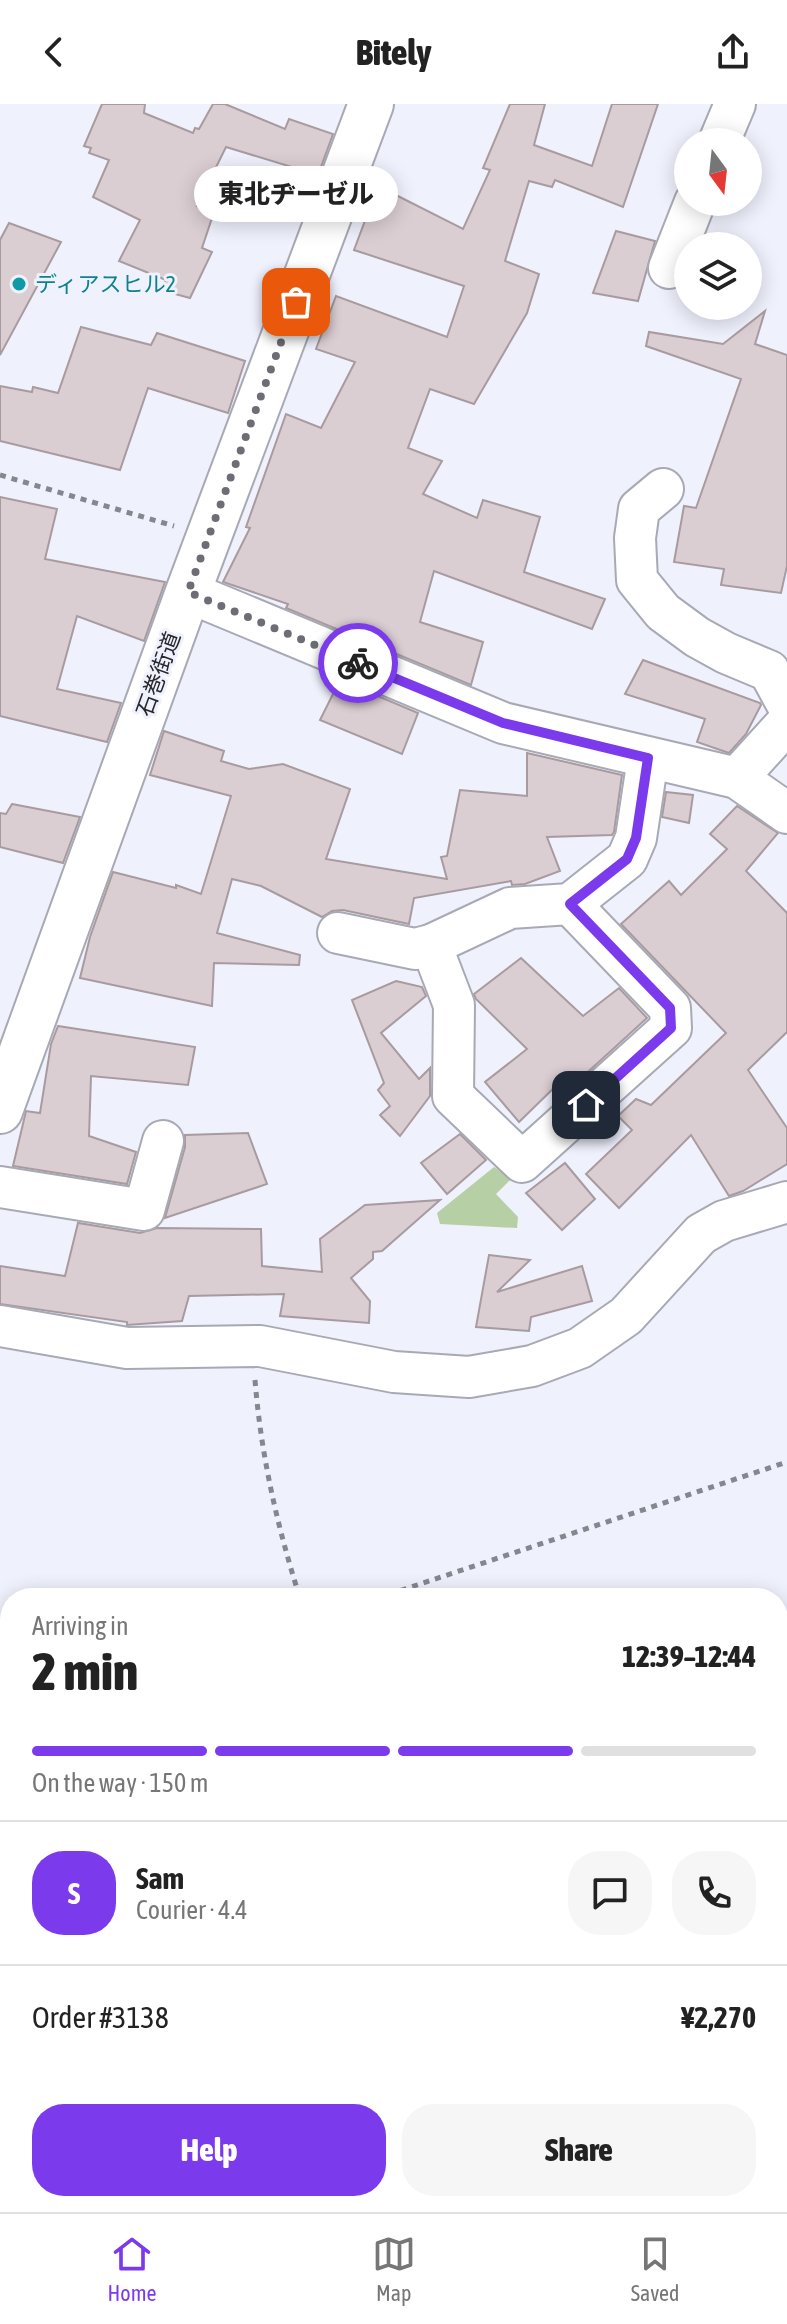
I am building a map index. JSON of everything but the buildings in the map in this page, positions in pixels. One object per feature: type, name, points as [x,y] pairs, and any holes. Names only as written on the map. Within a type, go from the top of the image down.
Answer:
[{"type":"street","name":"石巻街道","points":[[0,1111],[188,592],[371,104]]},
{"type":"street","points":[[725,128],[735,104]]},
{"type":"street","points":[[669,268],[689,216]]},
{"type":"street","points":[[663,489],[639,509],[635,538],[637,580],[663,612],[697,637],[769,671],[787,704]]},
{"type":"street","points":[[188,592],[503,723],[737,778],[787,813]]},
{"type":"street","points":[[737,778],[787,723]]},
{"type":"street","points":[[338,933],[415,949],[431,945],[510,908],[570,904],[627,859],[636,838],[648,758]]},
{"type":"street","points":[[431,945],[454,1005],[453,1096],[522,1162],[671,1028],[670,1008],[570,904]]},
{"type":"street","points":[[0,1187],[144,1210],[163,1141]]},
{"type":"street","points":[[0,1326],[127,1348],[260,1346],[394,1372],[469,1377],[532,1366],[580,1348],[626,1316],[701,1234],[724,1221],[787,1202]]},
{"type":"path","points":[[0,475],[209,536]]},
{"type":"path","points":[[260,1346],[254,1375],[260,1434],[278,1529],[297,1588]]},
{"type":"path","points":[[408,1588],[787,1462]]},
{"type":"green space","points":[[494,1167],[512,1178],[496,1194],[518,1217],[517,1228],[440,1224],[437,1213]]},
{"type":"way so far","points":[[296,302],[188,592],[358,663]]},
{"type":"place","name":"ディアスヒル2","points":[[19,284]]},
{"type":"place","name":"東北ヂーゼル","points":[[296,302]]},
{"type":"route","points":[[358,663],[503,723],[648,758],[636,838],[627,859],[570,904],[670,1008],[671,1028],[586,1105]]}]
